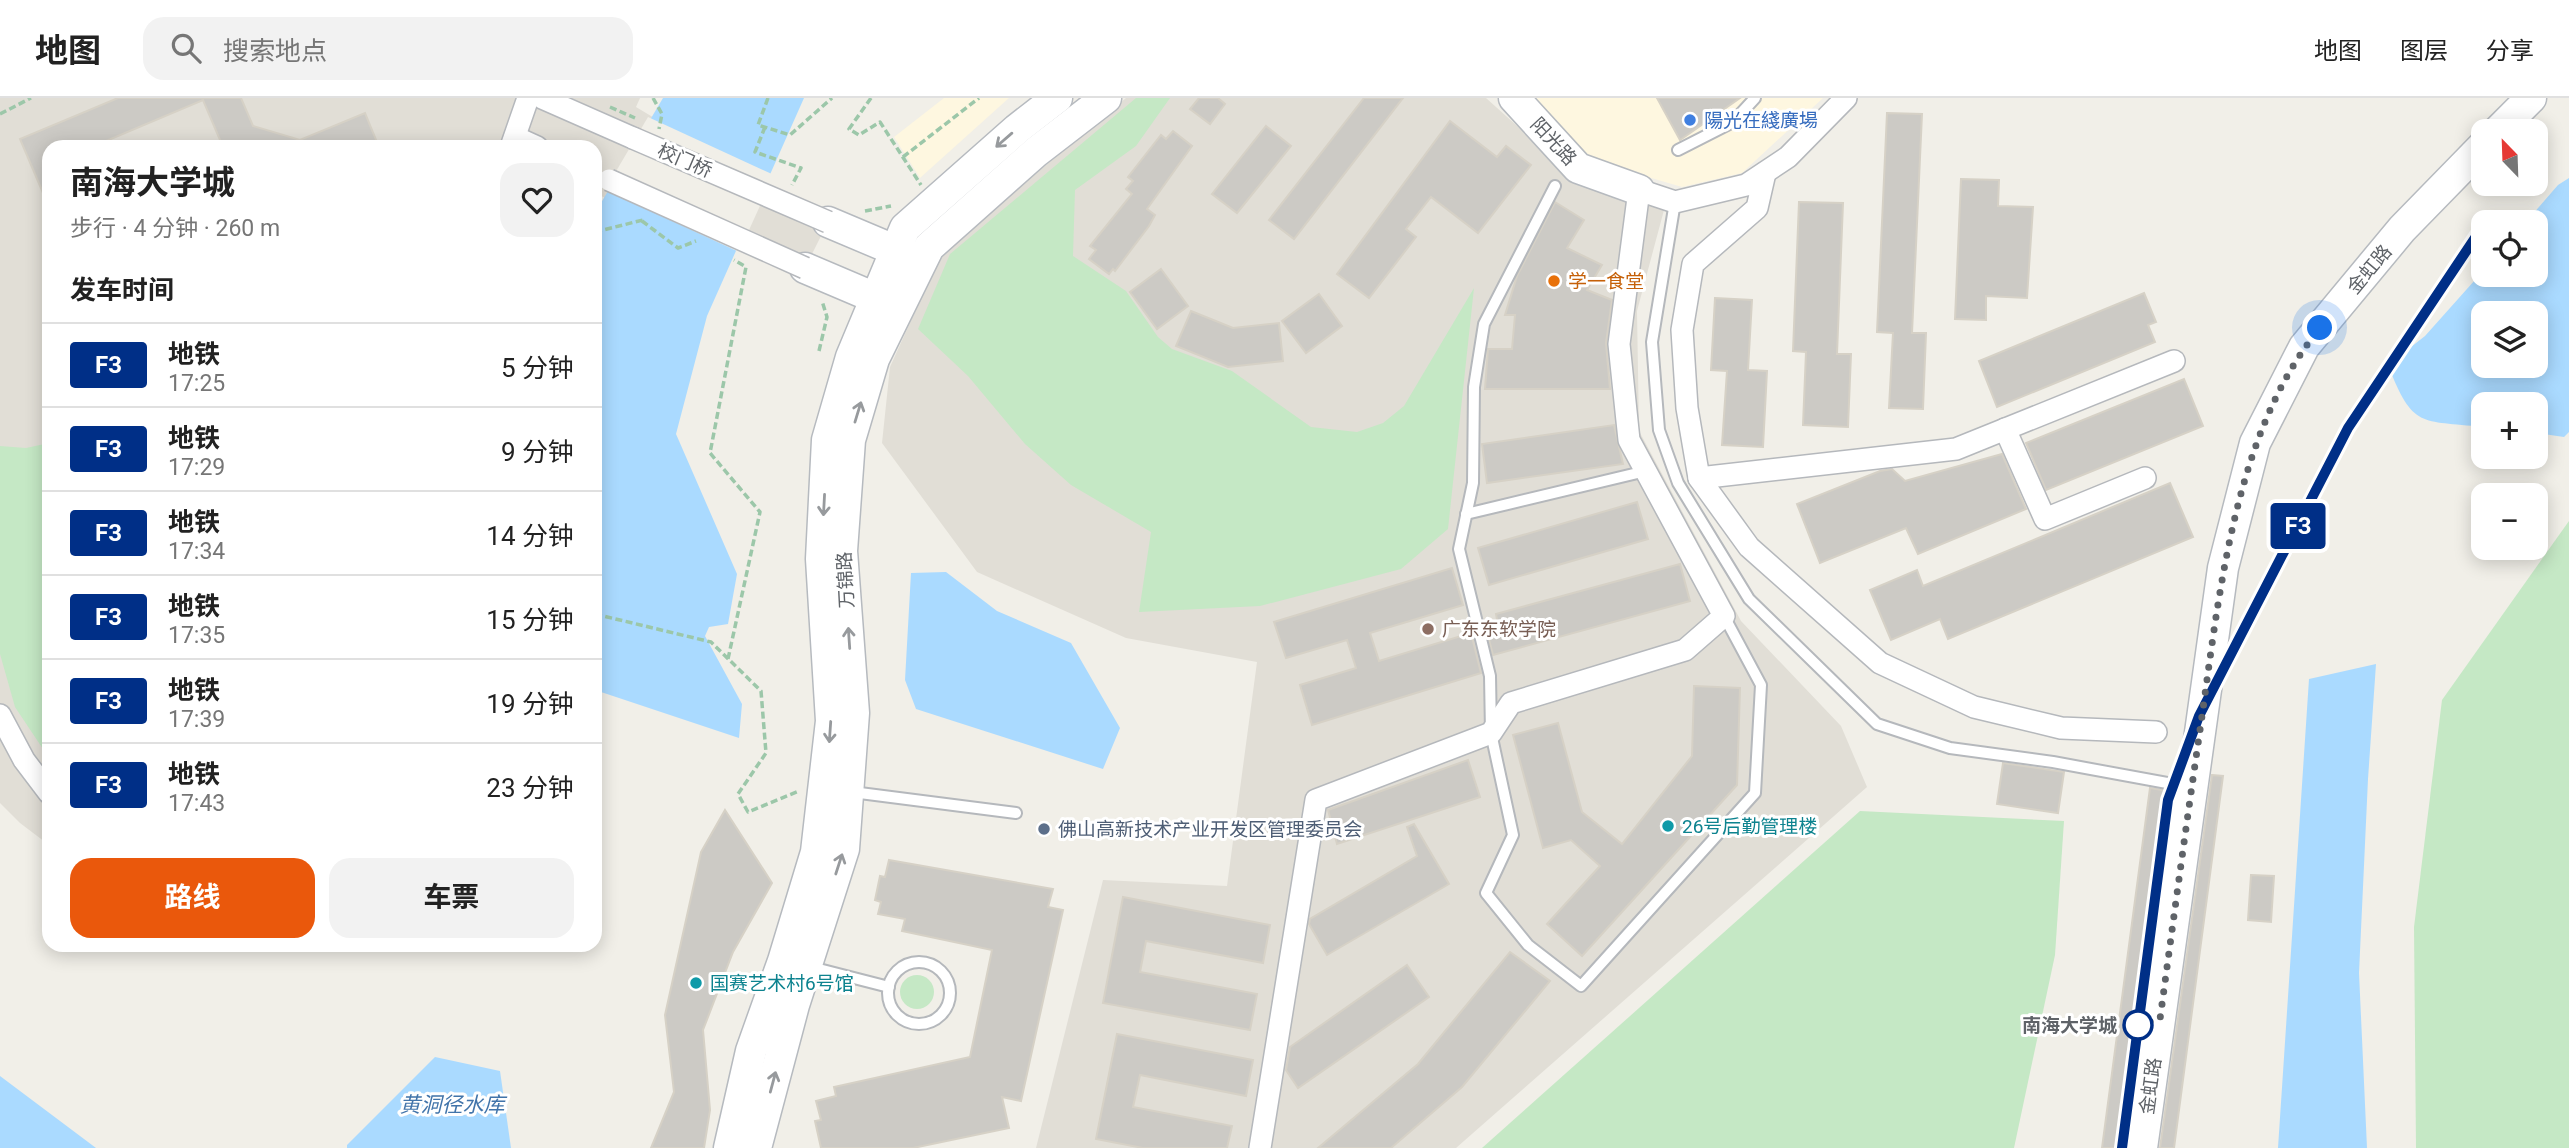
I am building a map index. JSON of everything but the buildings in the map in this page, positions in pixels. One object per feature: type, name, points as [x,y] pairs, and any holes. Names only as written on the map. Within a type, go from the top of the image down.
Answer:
[{"type":"street","points":[[514,140],[528,98]]},
{"type":"street","name":"校门桥","points":[[542,98],[828,222]]},
{"type":"street","name":"万锦路","points":[[756,1148],[816,852],[837,786],[821,559],[827,440],[851,357],[887,303],[907,256],[905,228],[932,202],[1057,98]]},
{"type":"street","name":"万锦路","points":[[907,256],[940,234],[1036,152],[1106,98]]},
{"type":"street","name":"阳光路","points":[[1514,98],[1578,168],[1639,190]]},
{"type":"street","points":[[1261,1148],[1316,800],[1491,733],[1511,703],[1685,650],[1724,616],[1629,440],[1619,344],[1639,190],[1675,202],[1746,186],[1788,157],[1846,98]]},
{"type":"street","points":[[2510,119],[2531,98]]},
{"type":"street","name":"金虹路","points":[[2142,1148],[2223,568],[2255,443],[2304,347],[2402,229],[2471,158]]},
{"type":"street","points":[[1765,173],[1757,208],[1693,264],[1682,330],[1687,408],[1699,478],[1749,547],[1880,663],[1974,707],[2061,728],[2156,732]]},
{"type":"street","points":[[602,177],[887,303]]},
{"type":"street","points":[[828,222],[907,256]]},
{"type":"street","points":[[1699,478],[1956,449],[2174,361]]},
{"type":"street","points":[[2005,429],[2045,519],[2145,478]]},
{"type":"street","points":[[0,715],[24,760],[42,784]]},
{"type":"street","name":"万锦路","points":[[729,1148],[751,1051],[795,964]]},
{"type":"lane","points":[[1678,150],[1733,122],[1755,98]]},
{"type":"lane","points":[[1555,186],[1484,324],[1474,387],[1473,483],[1459,549],[1490,676],[1491,733],[1513,835],[1486,893],[1528,945],[1581,986],[1755,793],[1761,685],[1724,616]]},
{"type":"lane","points":[[1675,202],[1652,342],[1659,430],[1678,483],[1749,599],[1877,724],[1950,748],[2053,762],[2192,787]]},
{"type":"lane","points":[[1466,514],[1646,471]]},
{"type":"lane","points":[[837,786],[1016,813]]},
{"type":"lane","points":[[922,962],[940,970],[946,977],[950,996],[947,1006],[932,1021],[911,1023],[894,1012],[889,1003],[889,987],[895,973],[903,967],[922,962]]},
{"type":"lane","points":[[795,964],[889,987]]},
{"type":"path","points":[[0,114],[31,98]]},
{"type":"path","points":[[768,98],[758,125],[790,135],[832,98]]},
{"type":"path","points":[[871,98],[849,129],[859,135],[880,122],[932,202]]},
{"type":"path","points":[[903,157],[979,98]]},
{"type":"path","points":[[642,221],[678,248],[698,240]]},
{"type":"path","points":[[722,253],[746,267],[710,453],[760,512],[729,659]]},
{"type":"path","points":[[819,351],[827,317],[820,295]]},
{"type":"path","points":[[602,616],[711,642],[761,691],[766,753],[738,794],[748,812],[837,786]]},
{"type":"shaded area","points":[[0,98],[640,98],[636,107],[828,222],[805,268],[602,196],[602,140],[42,140],[42,840],[0,803]]},
{"type":"shaded area","points":[[944,98],[1009,98],[920,178],[894,137]]},
{"type":"shaded area","name":"广东东软学院","points":[[1126,98],[1486,98],[1568,172],[1664,210],[1637,311],[1639,431],[1741,621],[1841,726],[1867,787],[1456,1148],[1036,1148],[1103,880],[1227,886],[1257,662],[1126,638],[977,572],[882,443],[890,367],[942,252]]},
{"type":"shaded area","points":[[1535,98],[1823,98],[1742,173],[1682,187],[1583,158]]},
{"type":"green space","points":[[1136,98],[1170,98],[1136,146],[1075,190],[1073,256],[1126,291],[1158,337],[1172,349],[1232,371],[1311,427],[1357,432],[1383,423],[1404,406],[1474,288],[1448,529],[1401,569],[1260,606],[1139,612],[1151,532],[1071,485],[1025,444],[968,376],[918,329],[950,254]]},
{"type":"green space","points":[[42,445],[42,748],[15,707],[0,654],[0,446],[26,448]]},
{"type":"green space","points":[[2569,521],[2569,1148],[2416,1148],[2414,927],[2442,700],[2541,560],[2548,560],[2548,551]]},
{"type":"green space","points":[[1860,811],[2064,821],[2055,955],[2014,1148],[1482,1148]]},
{"type":"green space","points":[[917,975],[929,980],[934,992],[929,1004],[917,1009],[905,1004],[900,992],[905,980]]},
{"type":"water","points":[[663,98],[804,98],[707,316],[676,434],[737,574],[728,624],[709,627],[705,636],[742,704],[739,738],[602,692],[602,201]]},
{"type":"water","points":[[2569,178],[2569,432],[2564,437],[2548,435],[2548,392],[2471,392],[2471,426],[2421,417],[2412,411],[2405,401],[2388,365],[2425,336],[2471,284],[2471,287],[2548,287],[2548,210],[2536,210],[2558,185]]},
{"type":"water","points":[[946,572],[997,611],[1071,643],[1120,728],[1103,769],[916,709],[905,680],[911,573]]},
{"type":"water","points":[[2376,664],[2359,973],[2367,1148],[2278,1148],[2309,679]]},
{"type":"water","name":"黄洞径水库","points":[[435,1057],[500,1071],[511,1148],[347,1148],[347,1145]]},
{"type":"water","points":[[0,1076],[96,1148],[0,1148]]},
{"type":"pier","points":[[648,117],[774,175],[739,252],[605,190]]},
{"type":"metro line","name":"F3","points":[[2122,1148],[2168,800],[2181,760],[2199,716],[2348,428],[2471,244]]},
{"type":"place","name":"陽光在綫廣場","points":[[1690,120]]},
{"type":"place","name":"学一食堂","points":[[1554,281]]},
{"type":"place","name":"广东东软学院","points":[[1428,629]]},
{"type":"place","name":"26号后勤管理楼","points":[[1668,826]]},
{"type":"place","name":"佛山高新技术产业开发区管理委员会","points":[[1044,829]]},
{"type":"place","name":"国赛艺术村6号馆","points":[[696,983]]},
{"type":"place","name":"南海大学城","points":[[2138,1025]]},
{"type":"route","points":[[2138,1025],[2160,1019],[2223,568],[2255,443],[2304,347],[2320,328]]}]
